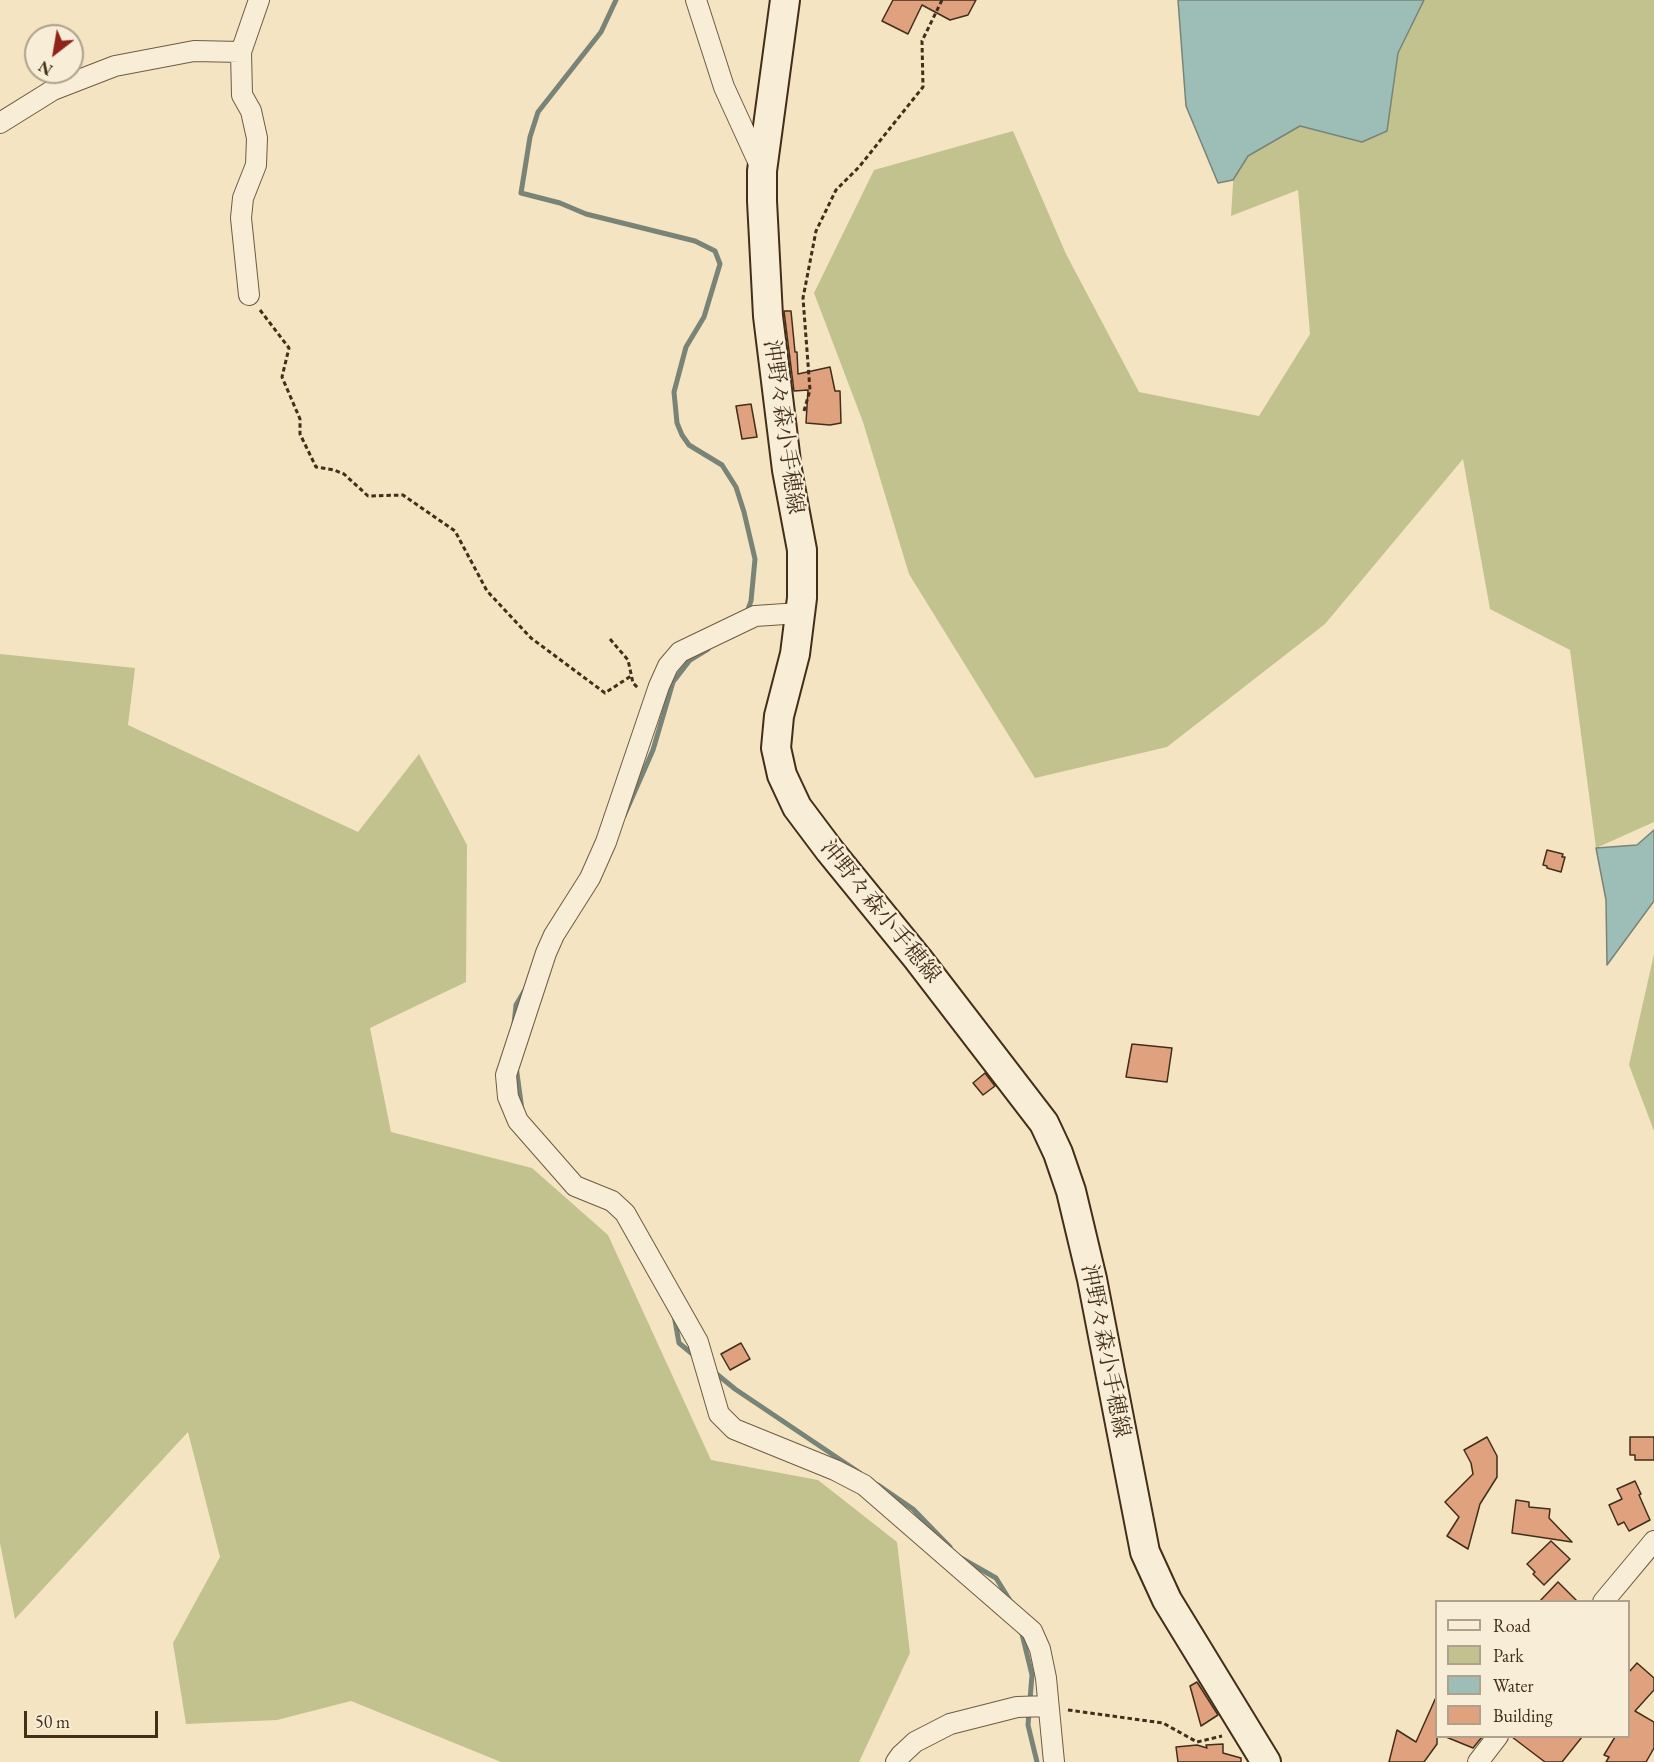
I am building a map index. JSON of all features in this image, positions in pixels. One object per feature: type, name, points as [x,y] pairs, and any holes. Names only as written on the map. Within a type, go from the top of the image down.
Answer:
[{"type":"main road","name":"沖野々森小手穂線","points":[[785,0],[762,171],[768,316],[787,470],[802,550],[802,598],[795,654],[779,716],[776,748],[782,776],[797,807],[830,851],[918,959],[1044,1123],[1071,1191],[1092,1279],[1145,1552],[1167,1600],[1266,1762]]},
{"type":"street","points":[[249,295],[241,218],[243,198],[256,165],[257,138],[251,111],[242,95],[241,52],[259,0]]},
{"type":"street","points":[[696,0],[724,87],[762,171]]},
{"type":"street","points":[[0,123],[53,90],[115,66],[194,51],[241,52]]},
{"type":"street","points":[[800,613],[755,616],[680,652],[668,666],[653,703],[606,842],[590,878],[554,935],[546,953],[506,1075],[508,1097],[518,1121],[575,1186],[612,1201],[625,1214],[698,1342],[719,1414],[734,1429],[835,1470],[864,1485],[1032,1630],[1040,1648],[1046,1678],[1054,1762]]},
{"type":"street","points":[[1605,1600],[1654,1541]]},
{"type":"street","points":[[896,1762],[915,1742],[950,1724],[1017,1707],[1048,1706]]},
{"type":"street","points":[[1478,1762],[1497,1738]]},
{"type":"path","points":[[804,412],[810,390],[803,298],[816,231],[836,190],[859,167],[923,87],[922,41],[942,0]]},
{"type":"path","points":[[249,295],[289,348],[282,377],[300,419],[300,434],[316,467],[344,474],[368,496],[403,495],[455,531],[487,591],[531,638],[605,693],[631,676]]},
{"type":"path","points":[[610,639],[628,660],[633,683],[653,703]]},
{"type":"path","points":[[1048,1706],[1163,1723],[1197,1742],[1247,1728]]},
{"type":"green space","points":[[1418,0],[1654,0],[1654,822],[1596,848],[1570,650],[1490,609],[1463,459],[1325,624],[1167,747],[1035,778],[909,574],[863,422],[814,293],[874,170],[1013,131],[1066,254],[1139,392],[1259,416],[1310,334],[1298,190],[1231,216],[1235,152],[1402,26]]},
{"type":"green space","points":[[0,654],[135,668],[128,725],[358,832],[419,754],[467,845],[466,982],[370,1028],[391,1132],[532,1168],[608,1235],[711,1460],[818,1480],[897,1542],[910,1653],[859,1762],[501,1762],[351,1701],[277,1720],[186,1724],[173,1643],[220,1557],[188,1432],[15,1619],[0,1543]]},
{"type":"green space","points":[[1654,954],[1654,1131],[1629,1065]]},
{"type":"water","points":[[1178,0],[1424,0],[1398,53],[1387,131],[1362,142],[1300,126],[1248,156],[1233,180],[1218,183],[1186,106]]},
{"type":"water","points":[[1654,830],[1654,901],[1607,965],[1606,900],[1596,848],[1637,845]]},
{"type":"building","points":[[893,0],[976,0],[968,15],[950,20],[922,5],[908,34],[882,21]]},
{"type":"building","points":[[784,311],[791,311],[798,374],[830,367],[835,391],[840,391],[841,423],[830,425],[806,423],[808,390],[794,391]]},
{"type":"building","points":[[751,404],[757,437],[742,439],[736,406]]},
{"type":"building","points":[[1547,850],[1563,854],[1562,857],[1565,857],[1561,872],[1543,865]]},
{"type":"building","points":[[1132,1044],[1172,1048],[1167,1082],[1126,1077]]},
{"type":"building","points":[[985,1073],[995,1086],[983,1095],[973,1083]]},
{"type":"building","points":[[741,1343],[750,1359],[730,1370],[721,1354]]},
{"type":"building","points":[[1487,1437],[1497,1456],[1497,1477],[1480,1504],[1468,1549],[1447,1536],[1459,1517],[1445,1502],[1473,1474],[1471,1463],[1464,1450]]},
{"type":"building","points":[[1630,1437],[1654,1437],[1654,1460],[1635,1460],[1635,1455],[1630,1455]]},
{"type":"building","points":[[1635,1481],[1650,1520],[1629,1531],[1624,1522],[1618,1525],[1609,1505],[1622,1499],[1617,1489]]},
{"type":"building","points":[[1516,1500],[1529,1502],[1529,1507],[1550,1509],[1549,1518],[1572,1542],[1512,1533]]},
{"type":"building","points":[[1551,1541],[1570,1559],[1544,1585],[1527,1564]]},
{"type":"building","points":[[1558,1582],[1576,1600],[1541,1600]]},
{"type":"building","points":[[1637,1663],[1654,1678],[1654,1690],[1635,1711],[1654,1722],[1654,1748],[1646,1762],[1606,1762],[1609,1757],[1604,1755],[1614,1738],[1630,1738],[1630,1671]]},
{"type":"building","points":[[1197,1682],[1218,1715],[1201,1726],[1190,1686]]},
{"type":"building","points":[[1435,1699],[1437,1744],[1424,1762],[1389,1762],[1397,1730],[1416,1742]]},
{"type":"building","points":[[1448,1738],[1481,1738],[1473,1748]]},
{"type":"building","points":[[1513,1738],[1581,1738],[1562,1762],[1545,1762]]},
{"type":"building","points":[[1223,1744],[1223,1753],[1241,1758],[1241,1762],[1178,1762],[1176,1747],[1197,1745],[1207,1748],[1206,1745]]},
{"type":"waterway","points":[[616,0],[601,32],[538,112],[530,137],[521,193],[560,203],[586,214],[695,241],[715,251],[720,264],[704,317],[686,347],[674,392],[677,423],[682,435],[689,445],[722,465],[736,487],[755,559],[751,601],[746,615]]},
{"type":"waterway","points":[[624,816],[653,750],[673,682],[690,660],[708,649]]},
{"type":"waterway","points":[[514,1024],[516,1005],[526,988]]},
{"type":"waterway","points":[[516,1066],[522,1110]]},
{"type":"waterway","points":[[674,1315],[679,1343],[696,1357]]},
{"type":"waterway","points":[[713,1371],[735,1389],[860,1473]]},
{"type":"waterway","points":[[878,1485],[913,1509],[950,1547]]},
{"type":"waterway","points":[[961,1558],[996,1578],[1011,1602]]},
{"type":"waterway","points":[[1021,1630],[1032,1675],[1028,1725],[1037,1762]]}]
